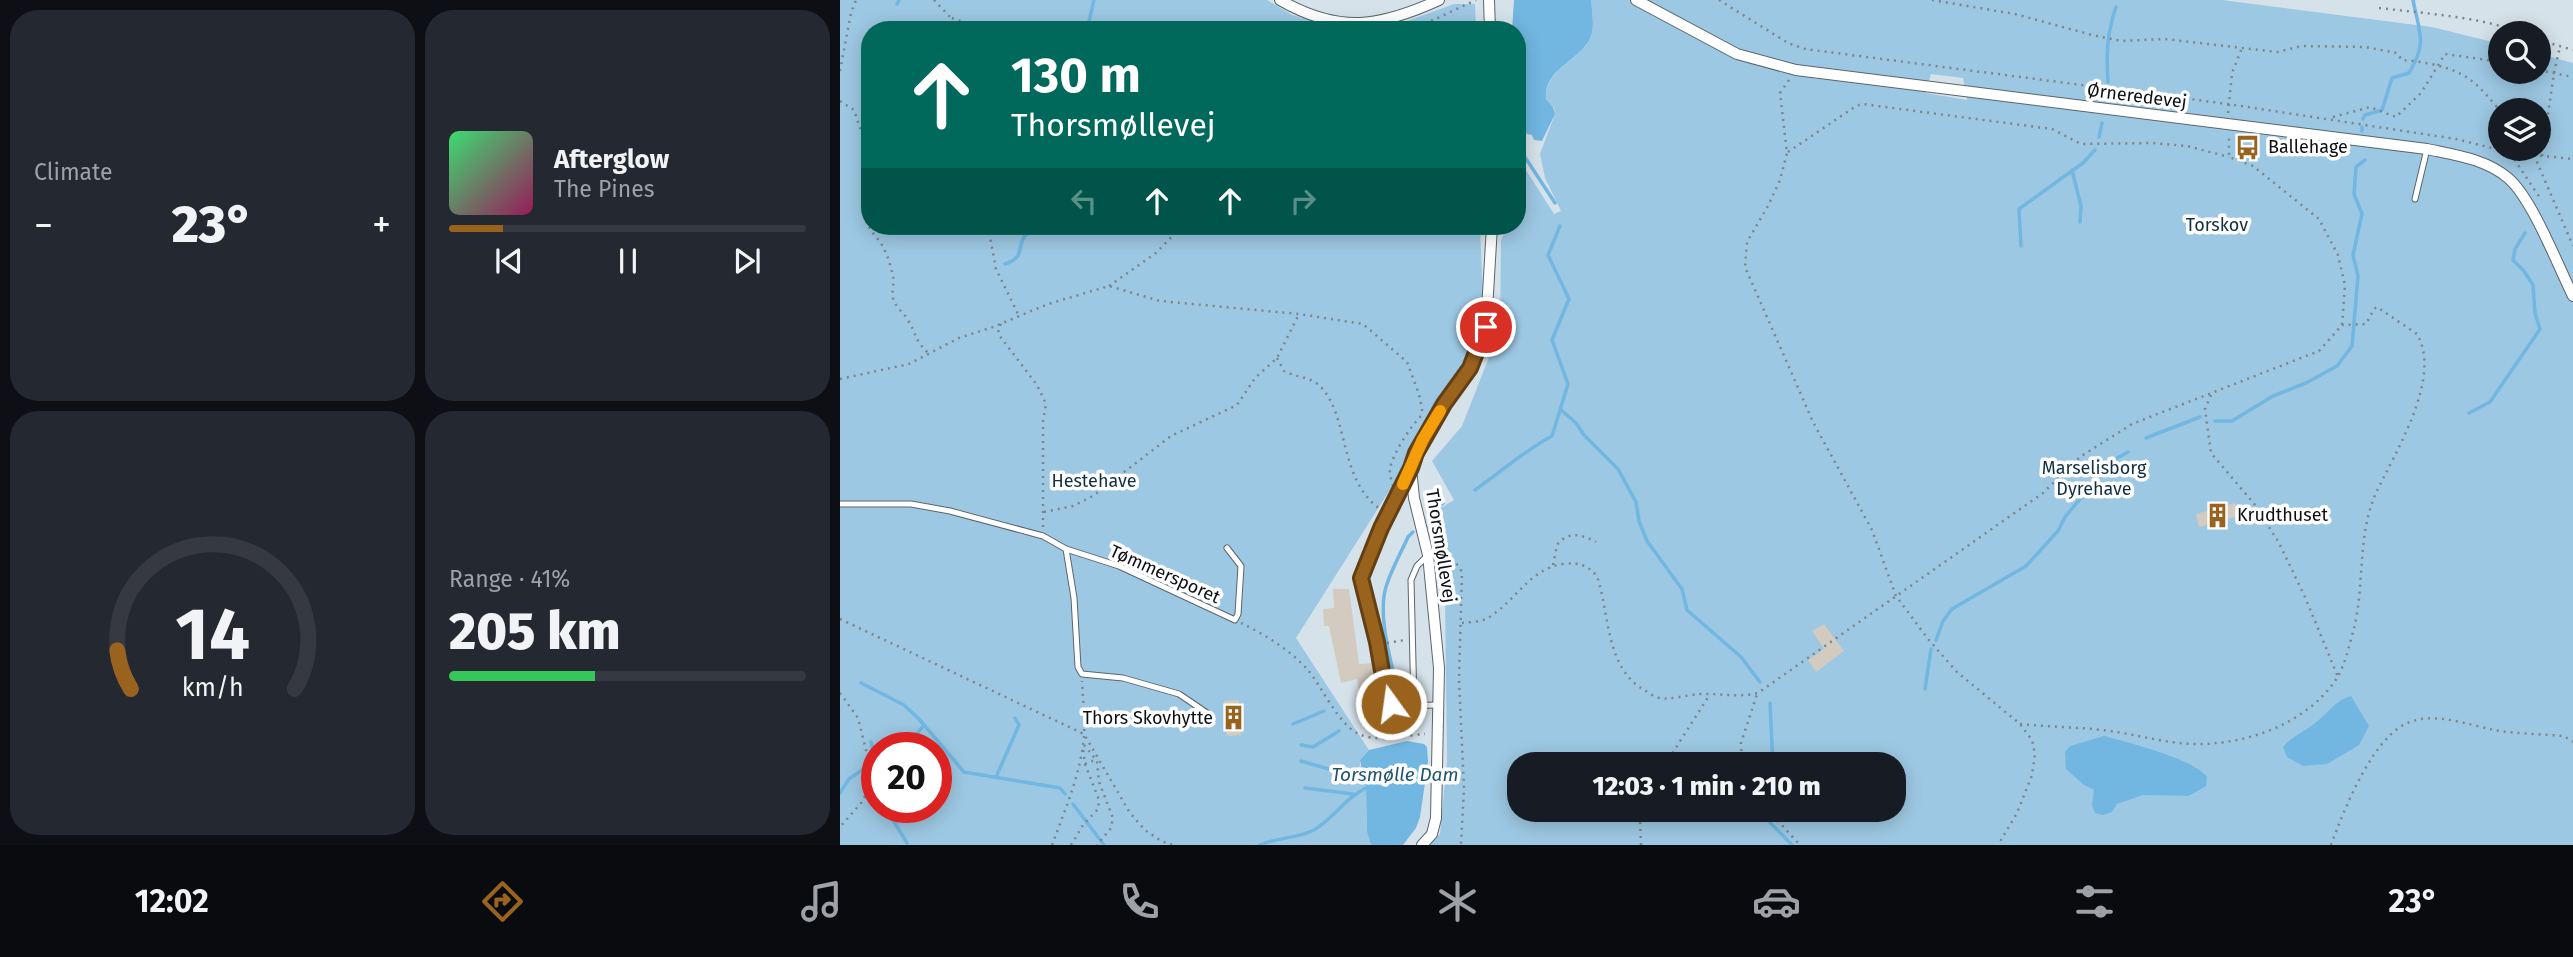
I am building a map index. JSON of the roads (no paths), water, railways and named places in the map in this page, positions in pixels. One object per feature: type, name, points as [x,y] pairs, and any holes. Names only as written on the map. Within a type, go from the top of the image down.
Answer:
[{"type":"street","points":[[1280,0],[1336,21]]},
{"type":"street","points":[[1388,21],[1439,0]]},
{"type":"street","points":[[1489,0],[1490,21]]},
{"type":"street","name":"Ørneredevej","points":[[1636,0],[1737,54],[1784,68],[2427,149],[2465,157],[2508,177],[2524,195],[2573,296]]},
{"type":"street","name":"Thorsmøllevej","points":[[1422,845],[1432,834],[1436,818],[1440,733],[1439,668],[1428,555],[1414,498],[1411,468],[1423,439],[1470,368],[1486,327],[1491,235]]},
{"type":"lane","points":[[2415,199],[2427,149]]},
{"type":"lane","points":[[1411,468],[1361,578],[1377,642],[1387,700],[1395,706],[1439,705]]},
{"type":"lane","name":"Tømmersporet","points":[[840,504],[911,505],[950,511],[1043,536],[1066,549],[1119,566],[1235,620],[1238,614],[1241,566],[1227,548]]},
{"type":"lane","points":[[1066,549],[1074,598],[1078,667],[1082,674],[1122,678],[1179,694],[1207,713]]},
{"type":"lane","points":[[1414,705],[1411,580],[1417,566],[1428,555]]},
{"type":"water","points":[[1514,0],[1591,0],[1593,29],[1588,42],[1558,71],[1547,88],[1546,99],[1555,114],[1542,141],[1534,140],[1532,135],[1526,132],[1526,21],[1513,21]]},
{"type":"water","points":[[2351,696],[2369,726],[2359,745],[2327,764],[2303,766],[2287,757],[2283,747],[2287,743],[2340,701]]},
{"type":"water","points":[[2104,736],[2189,764],[2207,777],[2206,786],[2189,796],[2143,795],[2117,804],[2112,812],[2103,815],[2095,813],[2092,805],[2094,790],[2066,769],[2065,752],[2070,746]]},
{"type":"water","name":"Torsmølle Dam","points":[[1407,741],[1427,747],[1428,762],[1420,817],[1416,828],[1403,845],[1371,845],[1367,832],[1366,788],[1360,760],[1369,750]]},
{"type":"waterway","points":[[897,4],[899,0]]},
{"type":"waterway","points":[[1089,21],[1094,0]]},
{"type":"waterway","points":[[2363,119],[2365,115],[2382,110],[2392,78],[2409,73],[2415,62],[2420,37],[2413,0]]},
{"type":"waterway","points":[[2108,82],[2108,44],[2116,7]]},
{"type":"waterway","points":[[2099,137],[2102,123]]},
{"type":"waterway","points":[[2021,246],[2019,209],[2083,163],[2095,150]]},
{"type":"waterway","points":[[1526,159],[1555,203]]},
{"type":"waterway","points":[[2215,421],[2232,421],[2273,396],[2306,383],[2337,366],[2352,346],[2358,276],[2353,255],[2362,214],[2354,194],[2356,167],[2365,160]]},
{"type":"waterway","points":[[2072,170],[2081,206],[2080,222]]},
{"type":"waterway","points":[[1475,490],[1552,436],[1568,384],[1552,340],[1569,299],[1548,255],[1560,226]]},
{"type":"waterway","points":[[2469,413],[2490,402],[2540,329],[2535,313],[2533,285],[2513,260],[2515,249],[2525,233]]},
{"type":"waterway","points":[[1005,264],[1018,256],[1026,235]]},
{"type":"waterway","points":[[1561,410],[1618,469],[1636,502],[1639,521],[1647,541],[1682,589],[1687,610],[1741,657],[1760,682]]},
{"type":"waterway","points":[[2146,438],[2200,417]]},
{"type":"waterway","points":[[1936,640],[1943,621],[1952,609],[2026,566],[2058,531],[2065,517],[2112,461],[2128,452]]},
{"type":"waterway","points":[[1436,509],[1443,503]]},
{"type":"waterway","points":[[1399,695],[1386,641],[1384,599],[1393,568],[1413,532]]},
{"type":"waterway","points":[[1925,689],[1931,649]]},
{"type":"waterway","points":[[861,683],[904,705],[964,772],[1060,788],[1065,794]]},
{"type":"waterway","points":[[1770,703],[1772,752]]},
{"type":"waterway","points":[[1293,724],[1324,711]]},
{"type":"waterway","points":[[1402,711],[1406,732]]},
{"type":"waterway","points":[[996,777],[1019,725],[1015,718]]},
{"type":"waterway","points":[[918,732],[923,726]]},
{"type":"waterway","points":[[1301,745],[1313,747],[1339,731]]},
{"type":"waterway","points":[[1301,761],[1353,776]]},
{"type":"waterway","points":[[840,793],[849,779],[861,771]]},
{"type":"waterway","points":[[1305,788],[1353,794]]},
{"type":"waterway","points":[[1260,845],[1314,830],[1366,788]]},
{"type":"waterway","points":[[1073,804],[1104,845]]},
{"type":"waterway","points":[[1770,822],[1792,845]]},
{"type":"waterway","points":[[895,823],[907,843]]},
{"type":"place","name":"Ballehage","points":[[2248,147]]},
{"type":"place","name":"Krudthuset","points":[[2217,515]]},
{"type":"place","name":"Thors Skovhytte","points":[[1233,718]]},
{"type":"park label","name":"Torskov","points":[[2217,225]]},
{"type":"park label","name":"Marselisborg Dyrehave","points":[[2094,478]]},
{"type":"park label","name":"Hestehave","points":[[1094,481]]}]
